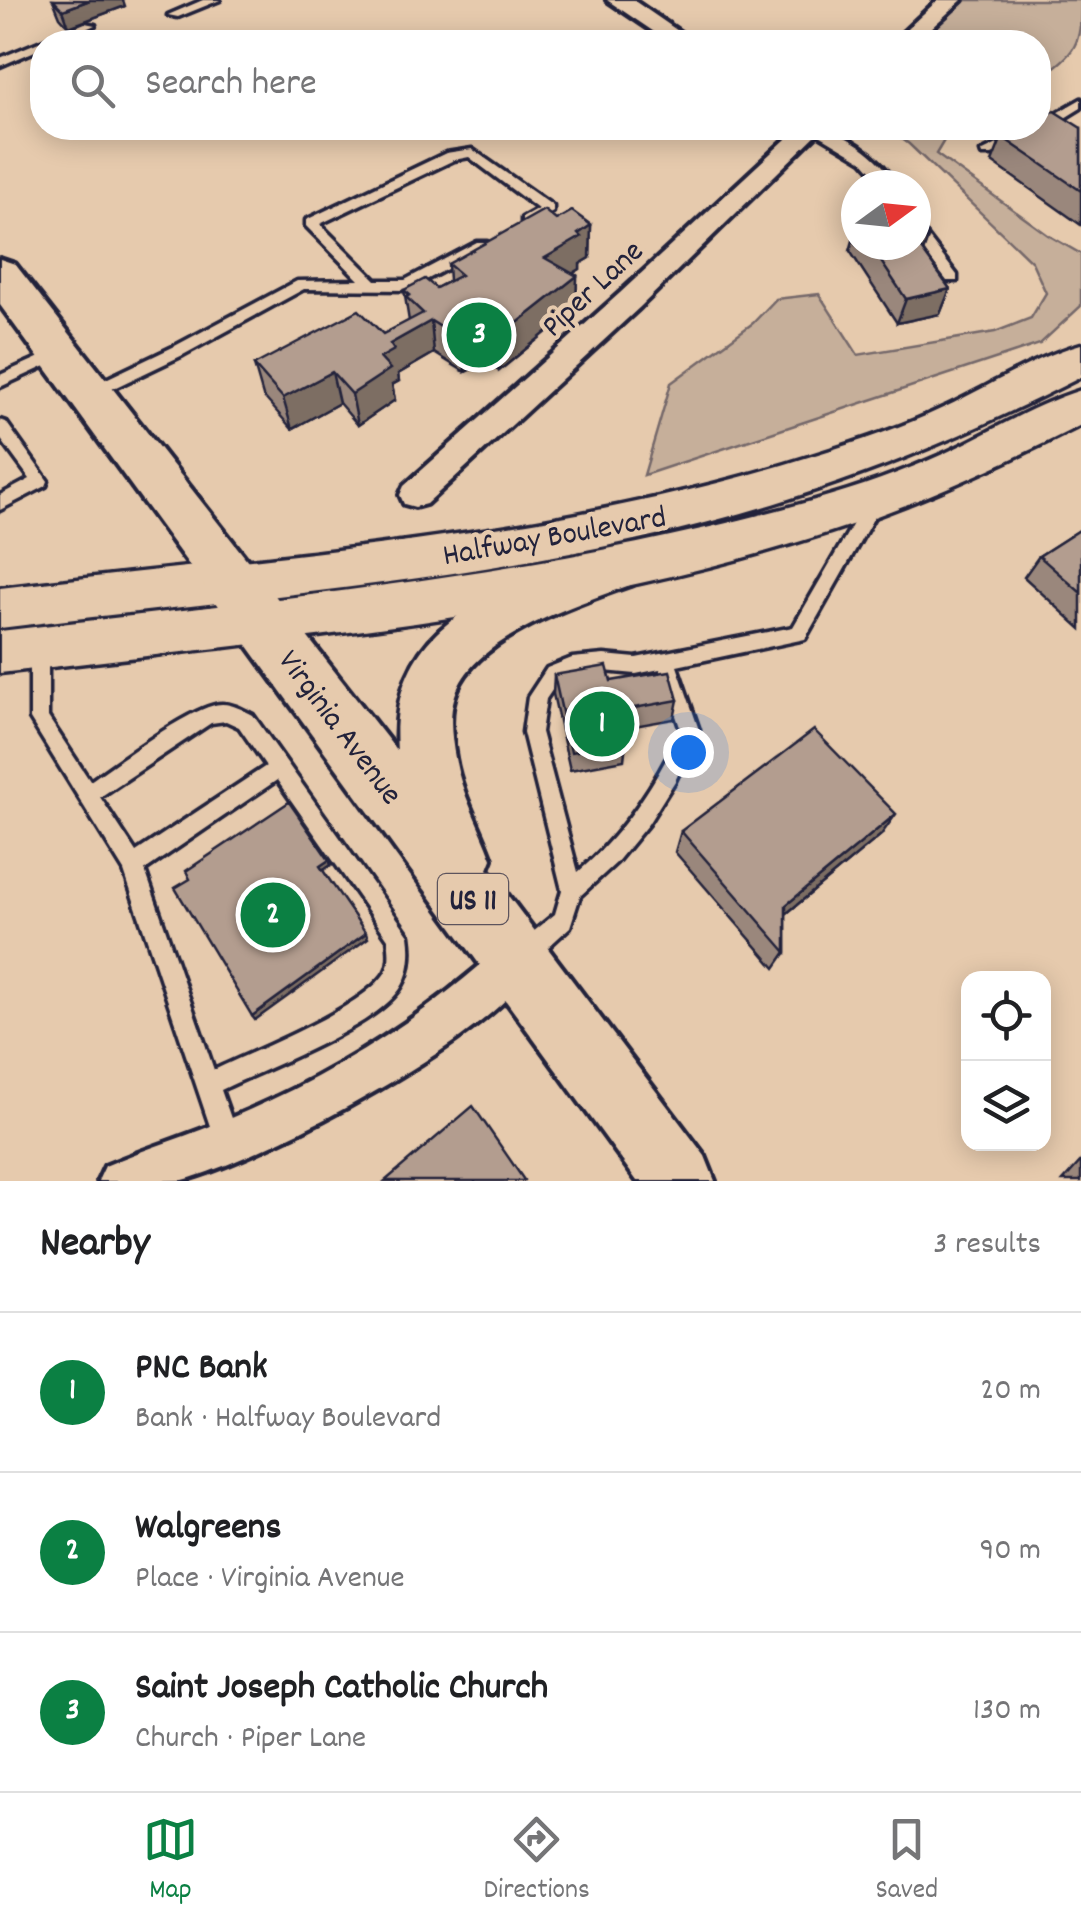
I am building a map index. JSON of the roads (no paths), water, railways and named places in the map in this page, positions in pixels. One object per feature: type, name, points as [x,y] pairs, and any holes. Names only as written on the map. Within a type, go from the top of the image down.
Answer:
[{"type":"main road","name":"Virginia Avenue","points":[[2,279],[480,908],[680,1181]]},
{"type":"main road","name":"Halfway Boulevard","points":[[20,649],[481,548],[611,528],[687,510],[853,460],[948,425],[1081,358]]},
{"type":"main road","name":"Halfway Boulevard","points":[[0,608],[492,590],[620,567],[801,523],[972,460],[1081,406]]},
{"type":"main road","points":[[480,908],[426,759],[422,720],[431,680],[450,651],[473,631],[506,612],[620,567]]},
{"type":"street","points":[[618,0],[665,30]]},
{"type":"street","points":[[917,30],[951,0]]},
{"type":"street","name":"Piper Lane","points":[[415,495],[799,140]]},
{"type":"street","points":[[120,1181],[227,1142],[348,1086],[445,1024],[517,960]]},
{"type":"lane","points":[[174,15],[214,0]]},
{"type":"lane","points":[[77,30],[88,25]]},
{"type":"lane","points":[[0,62],[30,50]]},
{"type":"lane","points":[[1051,122],[1081,103]]},
{"type":"lane","points":[[1055,120],[1068,129]]},
{"type":"lane","points":[[835,140],[868,157],[883,170]]},
{"type":"lane","points":[[987,152],[1012,140]]},
{"type":"lane","points":[[372,284],[311,223],[451,156],[472,153],[548,210],[513,228]]},
{"type":"lane","points":[[89,393],[178,352],[302,284],[407,285],[495,238]]},
{"type":"lane","points":[[931,251],[952,278]]},
{"type":"lane","points":[[0,381],[60,353]]},
{"type":"lane","points":[[0,426],[40,481],[0,503]]},
{"type":"lane","points":[[572,890],[532,732],[537,697],[553,674],[572,666],[636,666],[799,634],[853,546],[878,496]]},
{"type":"lane","points":[[20,649],[39,719],[133,866],[227,1142]]},
{"type":"lane","points":[[517,960],[563,920],[572,890],[630,834],[679,756],[690,730],[666,660]]},
{"type":"lane","points":[[87,794],[206,716],[219,711],[246,720],[398,936],[402,952],[389,986],[366,1004],[208,1084]]},
{"type":"lane","points":[[133,866],[280,768]]},
{"type":"place","name":"Saint Joseph Catholic Church","points":[[479,335]]},
{"type":"place","name":"PNC Bank","points":[[602,724]]},
{"type":"place","name":"Walgreens","points":[[273,915]]}]
